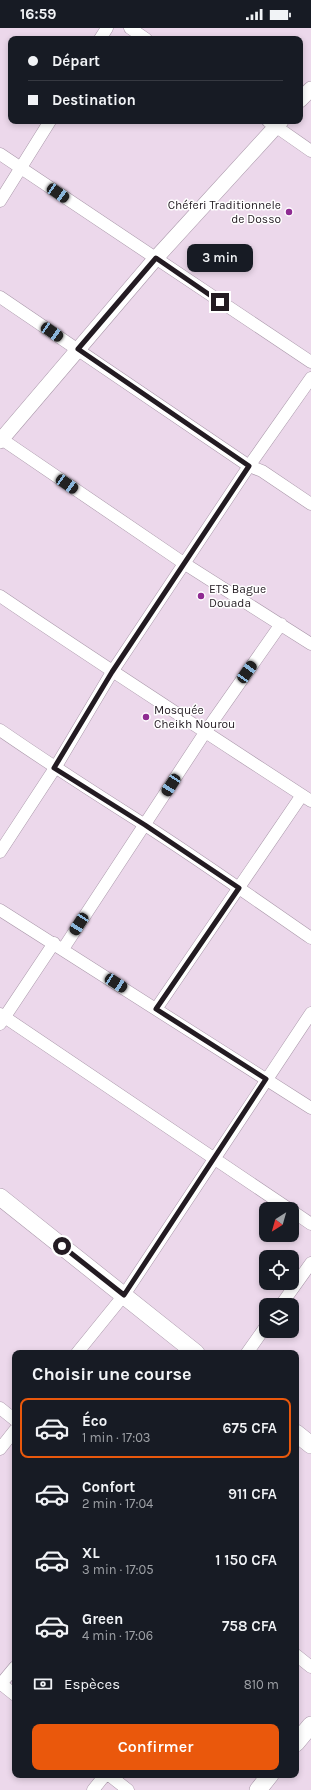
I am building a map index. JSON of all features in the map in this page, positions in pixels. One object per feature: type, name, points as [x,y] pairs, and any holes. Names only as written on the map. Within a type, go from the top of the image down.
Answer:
[{"type":"main road","points":[[0,1197],[192,1350]]},
{"type":"main road","points":[[299,1435],[311,1445]]},
{"type":"main road","points":[[299,1739],[311,1725]]},
{"type":"main road","points":[[258,1790],[268,1778]]},
{"type":"street","points":[[130,28],[142,36]]},
{"type":"street","points":[[303,97],[311,88]]},
{"type":"street","points":[[0,201],[48,124]]},
{"type":"street","points":[[274,124],[156,258],[1,439],[185,564],[311,644]]},
{"type":"street","points":[[276,124],[311,151]]},
{"type":"street","points":[[0,154],[311,362]]},
{"type":"street","points":[[0,297],[249,466],[262,471],[311,504]]},
{"type":"street","points":[[0,852],[54,768],[112,672],[249,466],[311,378]]},
{"type":"street","points":[[0,596],[112,672],[206,731],[307,798],[239,888],[156,1009]]},
{"type":"street","points":[[278,1202],[2,1018],[58,946],[145,825],[206,731],[281,624]]},
{"type":"street","points":[[0,730],[54,768],[145,825],[311,938]]},
{"type":"street","points":[[0,910],[311,1108]]},
{"type":"street","points":[[79,1350],[124,1295],[311,1013]]},
{"type":"street","points":[[299,1216],[311,1224]]},
{"type":"street","points":[[286,1298],[311,1263]]},
{"type":"street","points":[[249,1350],[259,1336]]},
{"type":"street","points":[[0,1408],[12,1418]]},
{"type":"street","points":[[0,1449],[12,1434]]},
{"type":"street","points":[[299,1657],[311,1667]]},
{"type":"street","points":[[12,1670],[0,1684],[12,1693]]},
{"type":"street","points":[[93,1790],[103,1778]]},
{"type":"street","points":[[113,1778],[128,1790]]},
{"type":"place","name":"Chéferi Traditionnele de Dosso","points":[[289,212]]},
{"type":"place","name":"ETS Bague Douada","points":[[201,596]]},
{"type":"place","name":"Mosquée Cheikh Nourou","points":[[146,717]]},
{"type":"route","points":[[62,1246],[124,1295],[266,1079],[156,1009],[239,888],[145,825],[54,768],[112,672],[249,466],[78,349],[156,258],[220,302]]}]
